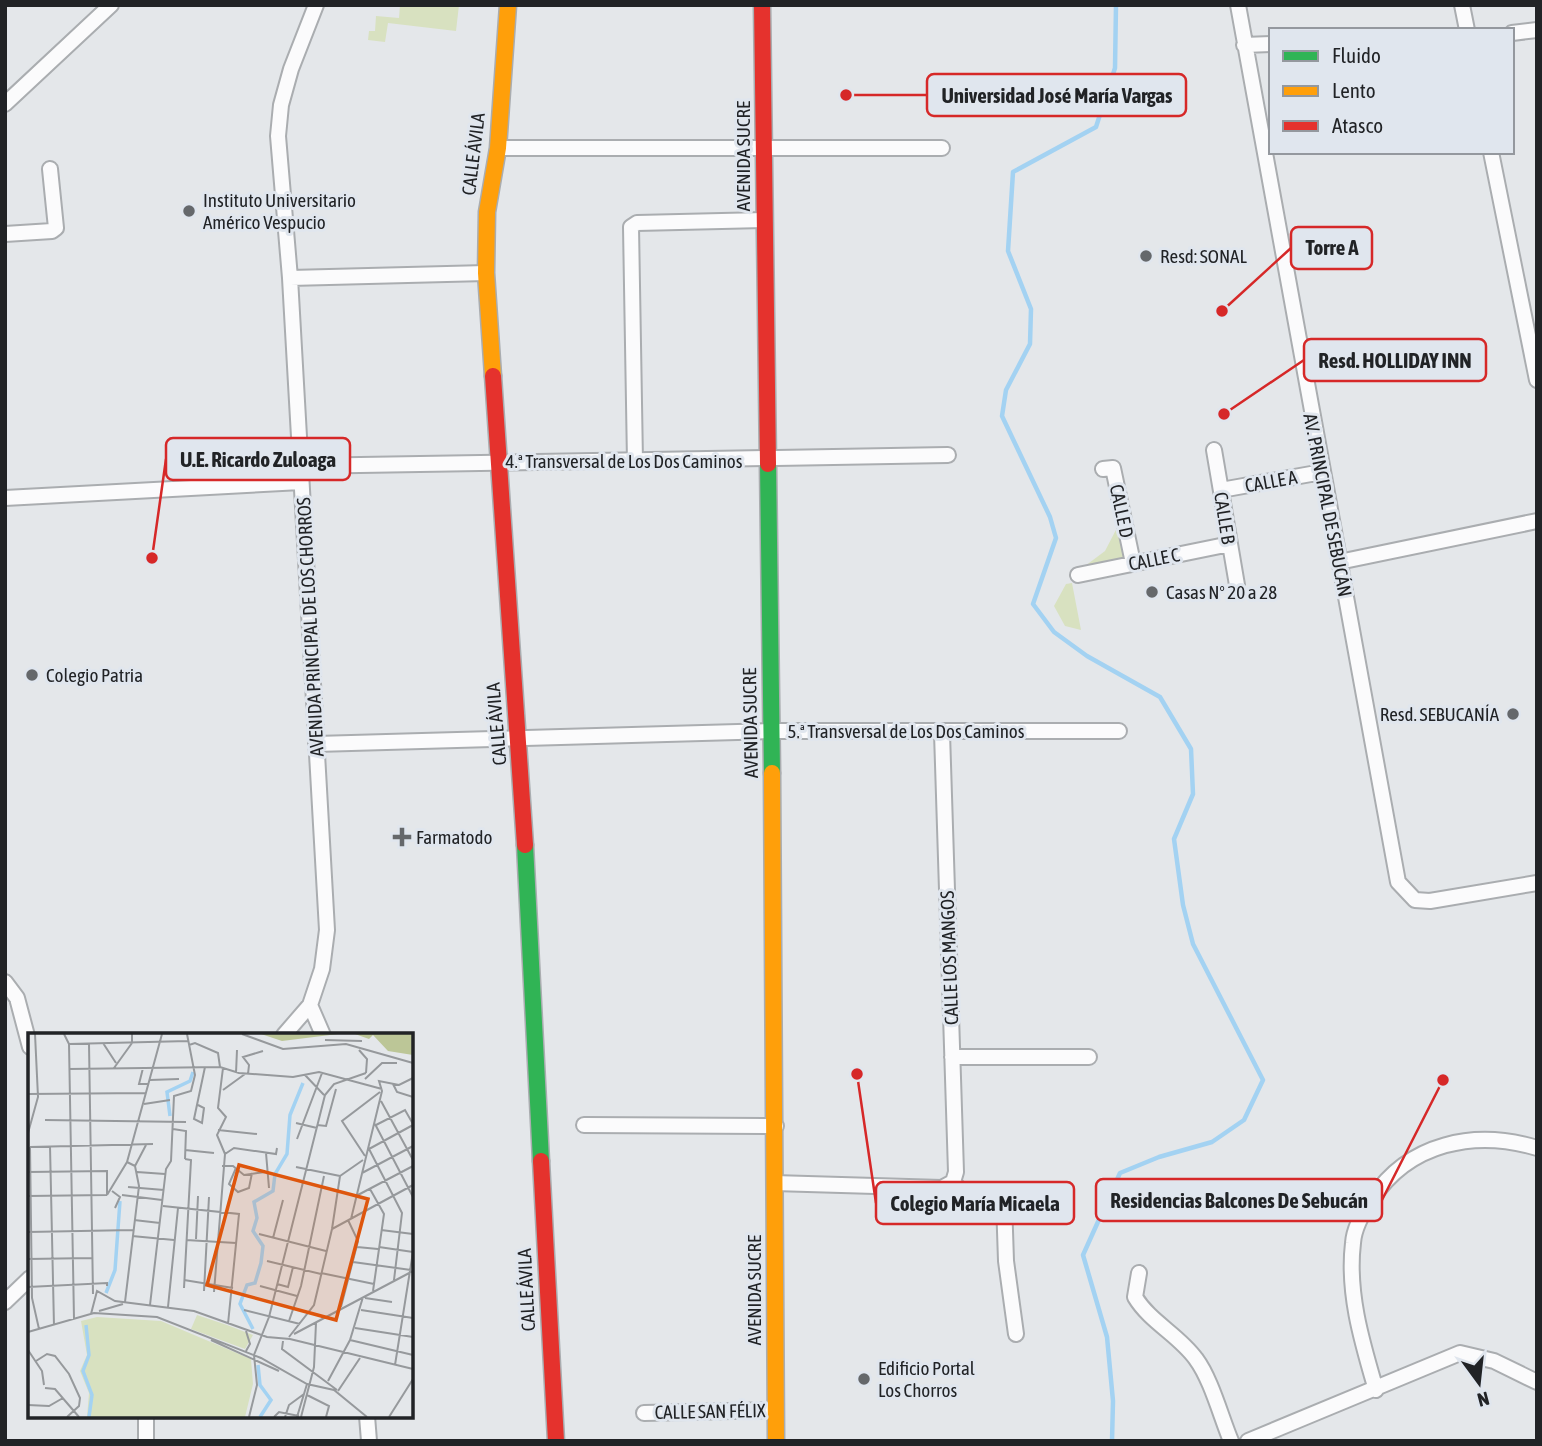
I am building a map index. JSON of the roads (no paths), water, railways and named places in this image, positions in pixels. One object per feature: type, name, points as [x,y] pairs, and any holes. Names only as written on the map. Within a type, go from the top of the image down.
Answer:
[{"type":"main road","name":"CALLE ÁVILA","points":[[508,5],[498,148],[487,212],[486,273],[519,740],[556,1441]]},
{"type":"main road","name":"AVENIDA SUCRE","points":[[762,5],[776,1126],[776,1441]]},
{"type":"street","points":[[5,104],[111,5]]},
{"type":"street","name":"AVENIDA PRINCIPAL DE LOS CHORROS","points":[[286,1033],[310,1005],[321,969],[327,930],[290,278],[278,136],[281,105],[291,69],[316,5]]},
{"type":"street","name":"AV. PRINCIPAL DE SEBUCÁN","points":[[1238,5],[1398,882],[1415,900],[1430,901],[1537,883]]},
{"type":"street","points":[[1462,5],[1467,28]]},
{"type":"street","points":[[1514,33],[1537,30]]},
{"type":"street","points":[[1244,45],[1269,44]]},
{"type":"street","points":[[498,148],[942,148]]},
{"type":"street","points":[[1492,154],[1537,380]]},
{"type":"street","points":[[5,234],[52,231],[56,228],[50,169]]},
{"type":"street","points":[[635,461],[631,227],[637,223],[764,220]]},
{"type":"street","points":[[290,278],[486,273]]},
{"type":"street","name":"CALLE B","points":[[1214,450],[1237,585]]},
{"type":"street","name":"4.ª Transversal de Los Dos Caminos","points":[[300,466],[948,456]]},
{"type":"street","name":"CALLE D","points":[[1103,469],[1113,468],[1133,563]]},
{"type":"street","name":"CALLE A","points":[[1221,490],[1322,472]]},
{"type":"street","points":[[5,498],[301,482]]},
{"type":"street","points":[[1339,562],[1537,521]]},
{"type":"street","name":"CALLE C","points":[[1078,575],[1230,544]]},
{"type":"street","name":"5.ª Transversal de Los Dos Caminos","points":[[316,744],[771,732],[1119,731]]},
{"type":"street","name":"CALLE LOS MANGOS","points":[[942,733],[956,1172],[953,1182]]},
{"type":"street","points":[[5,982],[17,998],[28,1039]]},
{"type":"street","points":[[310,1005],[322,1033]]},
{"type":"street","points":[[951,1057],[1089,1057]]},
{"type":"street","points":[[584,1125],[776,1126]]},
{"type":"street","points":[[1376,1390],[1357,1323],[1352,1259],[1353,1241],[1361,1216],[1374,1195],[1390,1174],[1432,1148],[1473,1139],[1516,1142],[1537,1148]]},
{"type":"street","points":[[774,1182],[942,1188],[953,1182],[961,1191],[1004,1201],[1006,1261],[1016,1334]]},
{"type":"street","points":[[1139,1273],[1135,1297],[1144,1312],[1165,1327],[1197,1360],[1231,1441]]},
{"type":"street","points":[[5,1302],[28,1280]]},
{"type":"street","points":[[1248,1441],[1460,1353],[1494,1361],[1537,1382]]},
{"type":"street","name":"CALLE SAN FÉLIX","points":[[644,1413],[775,1410]]},
{"type":"street","points":[[146,1418],[146,1441]]},
{"type":"street","points":[[367,1418],[369,1441]]},
{"type":"waterway","points":[[1112,1441],[1113,1401],[1107,1337],[1083,1255],[1120,1173],[1159,1157],[1212,1142],[1244,1120],[1263,1080],[1193,944],[1183,905],[1174,839],[1193,794],[1191,749],[1160,697],[1087,656],[1054,632],[1033,604],[1056,538],[1050,517],[1002,416],[1006,390],[1030,344],[1031,309],[1008,251],[1013,172],[1096,127],[1115,68],[1116,5]]},
{"type":"place","name":"Universidad José María Vargas","points":[[846,95]]},
{"type":"place","name":"Instituto Universitario Américo Vespucio","points":[[189,211]]},
{"type":"place","name":"Resd: SONAL","points":[[1146,256]]},
{"type":"place","name":"Torre A","points":[[1222,311]]},
{"type":"place","name":"Resd. HOLLIDAY INN","points":[[1224,414]]},
{"type":"place","name":"U.E. Ricardo Zuloaga","points":[[152,558]]},
{"type":"place","name":"Casas N° 20 a 28","points":[[1152,592]]},
{"type":"place","name":"Colegio Patria","points":[[32,675]]},
{"type":"place","name":"Resd. SEBUCANÍA","points":[[1513,714]]},
{"type":"place","name":"Farmatodo","points":[[402,837]]},
{"type":"place","name":"Colegio María Micaela","points":[[857,1074]]},
{"type":"place","name":"Residencias Balcones De Sebucán","points":[[1443,1080]]},
{"type":"place","name":"Edificio Portal Los Chorros","points":[[864,1379]]}]
